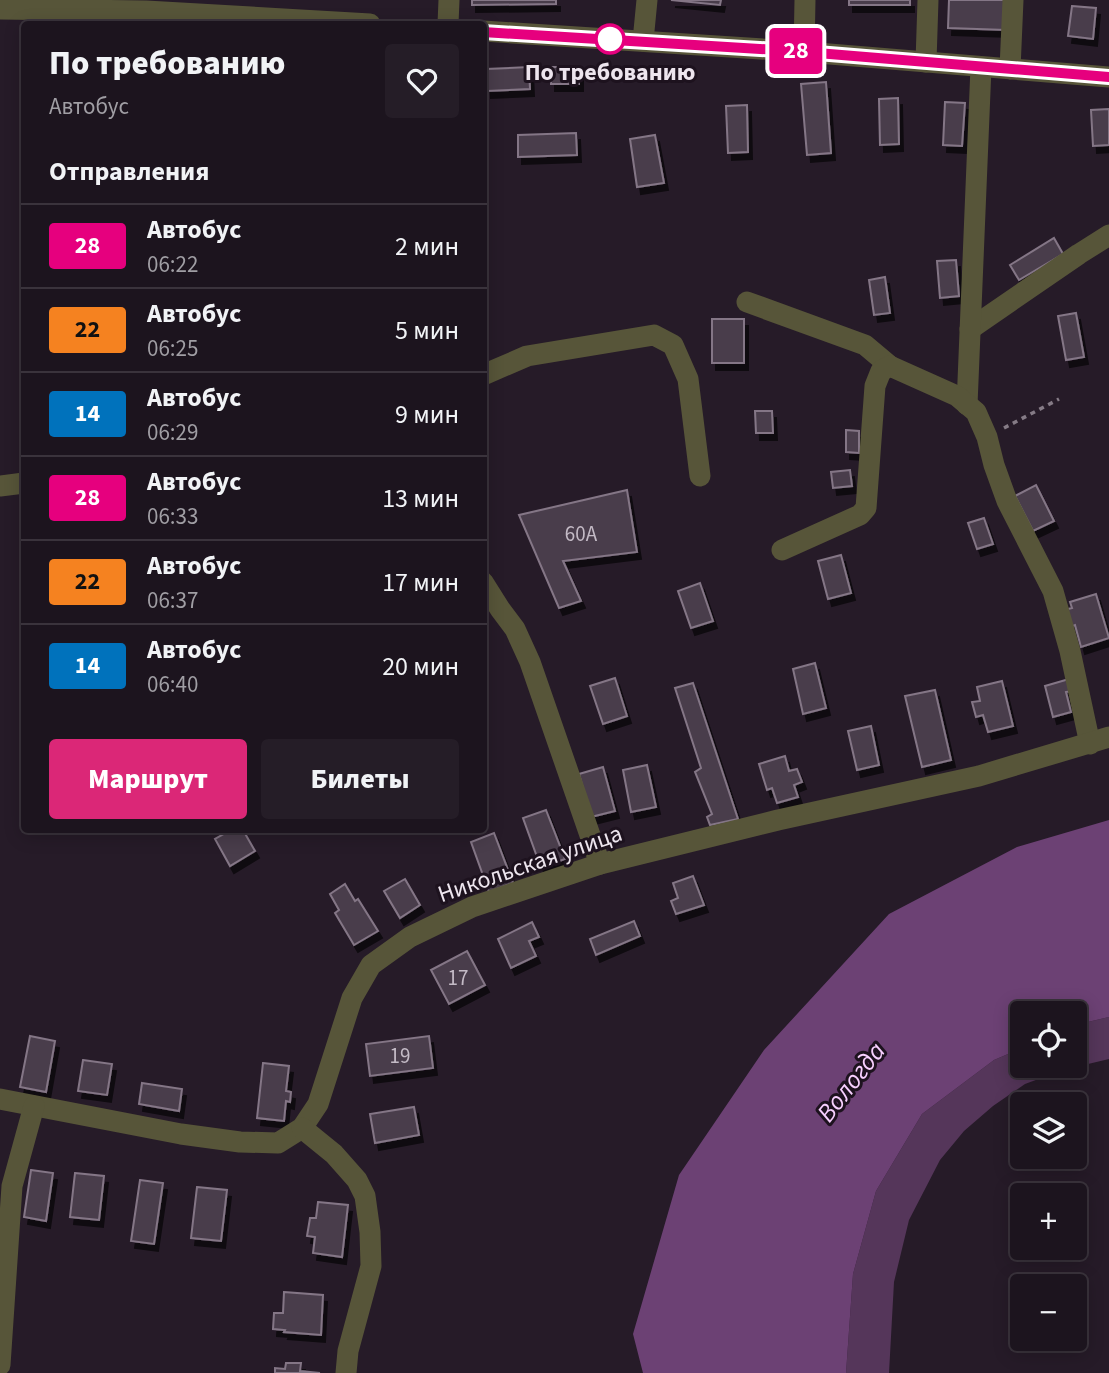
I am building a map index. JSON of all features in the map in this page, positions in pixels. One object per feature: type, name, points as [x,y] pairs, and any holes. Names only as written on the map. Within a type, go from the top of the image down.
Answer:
[{"type":"street","points":[[448,21],[449,0]]},
{"type":"street","points":[[643,41],[647,0]]},
{"type":"street","points":[[804,52],[806,0]]},
{"type":"street","points":[[926,62],[928,0]]},
{"type":"street","points":[[1010,69],[1013,0]]},
{"type":"street","points":[[0,9],[146,11],[318,21]]},
{"type":"street","points":[[487,32],[804,52],[1109,77]]},
{"type":"street","points":[[967,405],[981,66]]},
{"type":"street","points":[[970,329],[1109,235]]},
{"type":"street","points":[[747,302],[865,345],[890,366],[957,396],[976,412],[987,437],[1007,501],[1053,591],[1100,740]]},
{"type":"street","points":[[487,373],[527,356],[654,335],[673,345],[688,379],[700,476]]},
{"type":"street","points":[[782,551],[860,515],[866,508],[875,386],[881,371],[890,366]]},
{"type":"street","points":[[0,486],[21,483]]},
{"type":"street","points":[[487,588],[515,629],[530,662],[600,864]]},
{"type":"street","name":"Никольская улица","points":[[302,1128],[318,1104],[352,998],[370,965],[410,937],[472,907],[600,864],[778,820],[979,776],[1100,740]]},
{"type":"street","points":[[0,1099],[240,1143],[278,1143],[302,1128],[334,1154],[357,1180],[365,1196],[371,1266],[348,1351],[346,1373]]},
{"type":"street","points":[[0,1365],[12,1185],[34,1106]]},
{"type":"path","points":[[987,437],[1059,399]]},
{"type":"shaded area","points":[[1109,1017],[1109,1059],[1087,1064],[1087,1022]]},
{"type":"shaded area","points":[[1010,1053],[1010,1078],[1041,1078],[1010,1092],[964,1131],[940,1160],[909,1220],[894,1282],[889,1373],[846,1373],[853,1274],[876,1191],[922,1114],[994,1060]]},
{"type":"water","name":"Вологда","points":[[1109,820],[1109,1017],[1087,1022],[1087,1001],[1010,1001],[1010,1053],[994,1060],[922,1114],[876,1191],[853,1274],[846,1373],[643,1373],[633,1334],[679,1175],[764,1050],[889,914],[1017,847]]},
{"type":"building","points":[[472,0],[556,0],[556,4],[472,5]]},
{"type":"building","points":[[671,0],[721,0],[720,5]]},
{"type":"building","points":[[849,0],[910,0],[910,5],[849,5]]},
{"type":"building","points":[[949,0],[1008,0],[1006,30],[948,28]]},
{"type":"building","points":[[1072,6],[1096,8],[1093,39],[1068,36]]},
{"type":"building","points":[[529,67],[530,89],[487,91],[487,69]]},
{"type":"building","points":[[551,67],[579,67],[579,84],[551,84]]},
{"type":"building","points":[[826,82],[831,153],[807,155],[801,84]]},
{"type":"building","points":[[898,98],[899,144],[880,145],[879,99]]},
{"type":"building","points":[[945,102],[965,103],[962,146],[943,145]]},
{"type":"building","points":[[747,105],[748,152],[728,153],[726,106]]},
{"type":"building","points":[[1109,109],[1109,145],[1093,146],[1091,110]]},
{"type":"building","points":[[576,133],[577,155],[518,157],[518,135]]},
{"type":"building","points":[[655,135],[664,183],[637,187],[630,139]]},
{"type":"building","points":[[1054,238],[1063,254],[1019,280],[1010,265]]},
{"type":"building","points":[[956,260],[959,296],[940,298],[937,261]]},
{"type":"building","points":[[885,277],[890,313],[874,315],[869,280]]},
{"type":"building","points":[[1076,313],[1084,357],[1066,360],[1058,316]]},
{"type":"building","points":[[712,319],[744,319],[744,363],[712,363]]},
{"type":"building","points":[[755,411],[772,411],[773,433],[756,433]]},
{"type":"building","points":[[846,430],[859,431],[859,453],[846,452]]},
{"type":"building","points":[[850,470],[852,486],[833,488],[831,472]]},
{"type":"building","points":[[1036,485],[1054,521],[1033,531],[1015,496]]},
{"type":"building","points":[[627,490],[637,552],[563,561],[581,601],[559,608],[519,515]]},
{"type":"building","points":[[984,518],[993,544],[977,549],[968,523]]},
{"type":"building","points":[[841,555],[851,593],[828,599],[818,561]]},
{"type":"building","points":[[700,583],[713,621],[691,628],[678,591]]},
{"type":"building","points":[[1096,594],[1109,638],[1081,647],[1075,625],[1070,627],[1064,610],[1072,608],[1070,602]]},
{"type":"building","points":[[815,663],[826,708],[803,714],[793,669]]},
{"type":"building","points":[[615,678],[627,716],[603,724],[590,686]]},
{"type":"building","points":[[1069,679],[1072,691],[1066,692],[1071,712],[1053,717],[1045,686]]},
{"type":"building","points":[[1002,681],[1013,726],[988,732],[983,715],[976,717],[972,702],[980,701],[977,687]]},
{"type":"building","points":[[693,683],[738,819],[710,825],[707,817],[712,814],[695,772],[701,768],[675,688]]},
{"type":"building","points":[[935,690],[951,760],[922,767],[905,696]]},
{"type":"building","points":[[871,726],[879,765],[857,770],[848,731]]},
{"type":"building","points":[[785,756],[789,771],[797,769],[802,782],[794,785],[798,797],[777,803],[772,788],[767,790],[759,764]]},
{"type":"building","points":[[647,765],[656,807],[631,812],[623,770]]},
{"type":"building","points":[[603,767],[615,811],[591,817],[579,774]]},
{"type":"building","points":[[546,810],[565,859],[541,868],[523,818]]},
{"type":"building","points":[[226,833],[245,833],[255,851],[230,866],[215,839]]},
{"type":"building","points":[[494,833],[513,883],[489,892],[471,842]]},
{"type":"building","points":[[693,876],[704,905],[676,914],[671,901],[678,898],[673,883]]},
{"type":"building","points":[[405,879],[420,905],[400,918],[384,891]]},
{"type":"building","points":[[345,884],[378,931],[354,945],[335,913],[339,910],[330,894]]},
{"type":"building","points":[[634,921],[640,936],[596,955],[590,939]]},
{"type":"building","points":[[532,922],[539,937],[529,941],[536,956],[511,968],[498,939]]},
{"type":"building","points":[[467,951],[485,985],[449,1004],[431,970]]},
{"type":"building","points":[[30,1036],[55,1041],[46,1092],[20,1087]]},
{"type":"building","points":[[429,1036],[433,1068],[370,1076],[366,1044]]},
{"type":"building","points":[[83,1060],[112,1064],[107,1095],[78,1091]]},
{"type":"building","points":[[263,1063],[289,1066],[286,1091],[291,1092],[290,1102],[286,1101],[284,1121],[257,1118]]},
{"type":"building","points":[[142,1083],[182,1089],[179,1111],[139,1104]]},
{"type":"building","points":[[414,1107],[419,1135],[375,1143],[370,1114]]},
{"type":"building","points":[[31,1170],[53,1173],[46,1221],[24,1217]]},
{"type":"building","points":[[75,1173],[104,1176],[99,1220],[70,1217]]},
{"type":"building","points":[[140,1180],[163,1183],[154,1244],[131,1241]]},
{"type":"building","points":[[197,1187],[227,1190],[221,1241],[191,1238]]},
{"type":"building","points":[[318,1202],[348,1205],[342,1257],[313,1253],[315,1237],[307,1236],[310,1218],[316,1218]]},
{"type":"building","points":[[284,1292],[323,1295],[321,1335],[273,1329],[274,1313],[283,1313]]},
{"type":"building","points":[[286,1363],[301,1363],[300,1371],[320,1373],[275,1373],[275,1368],[285,1369]]},
{"type":"bus line","name":"28","points":[[487,32],[793,51],[1109,77]]},
{"type":"place","name":"По требованию","points":[[610,39]]}]
